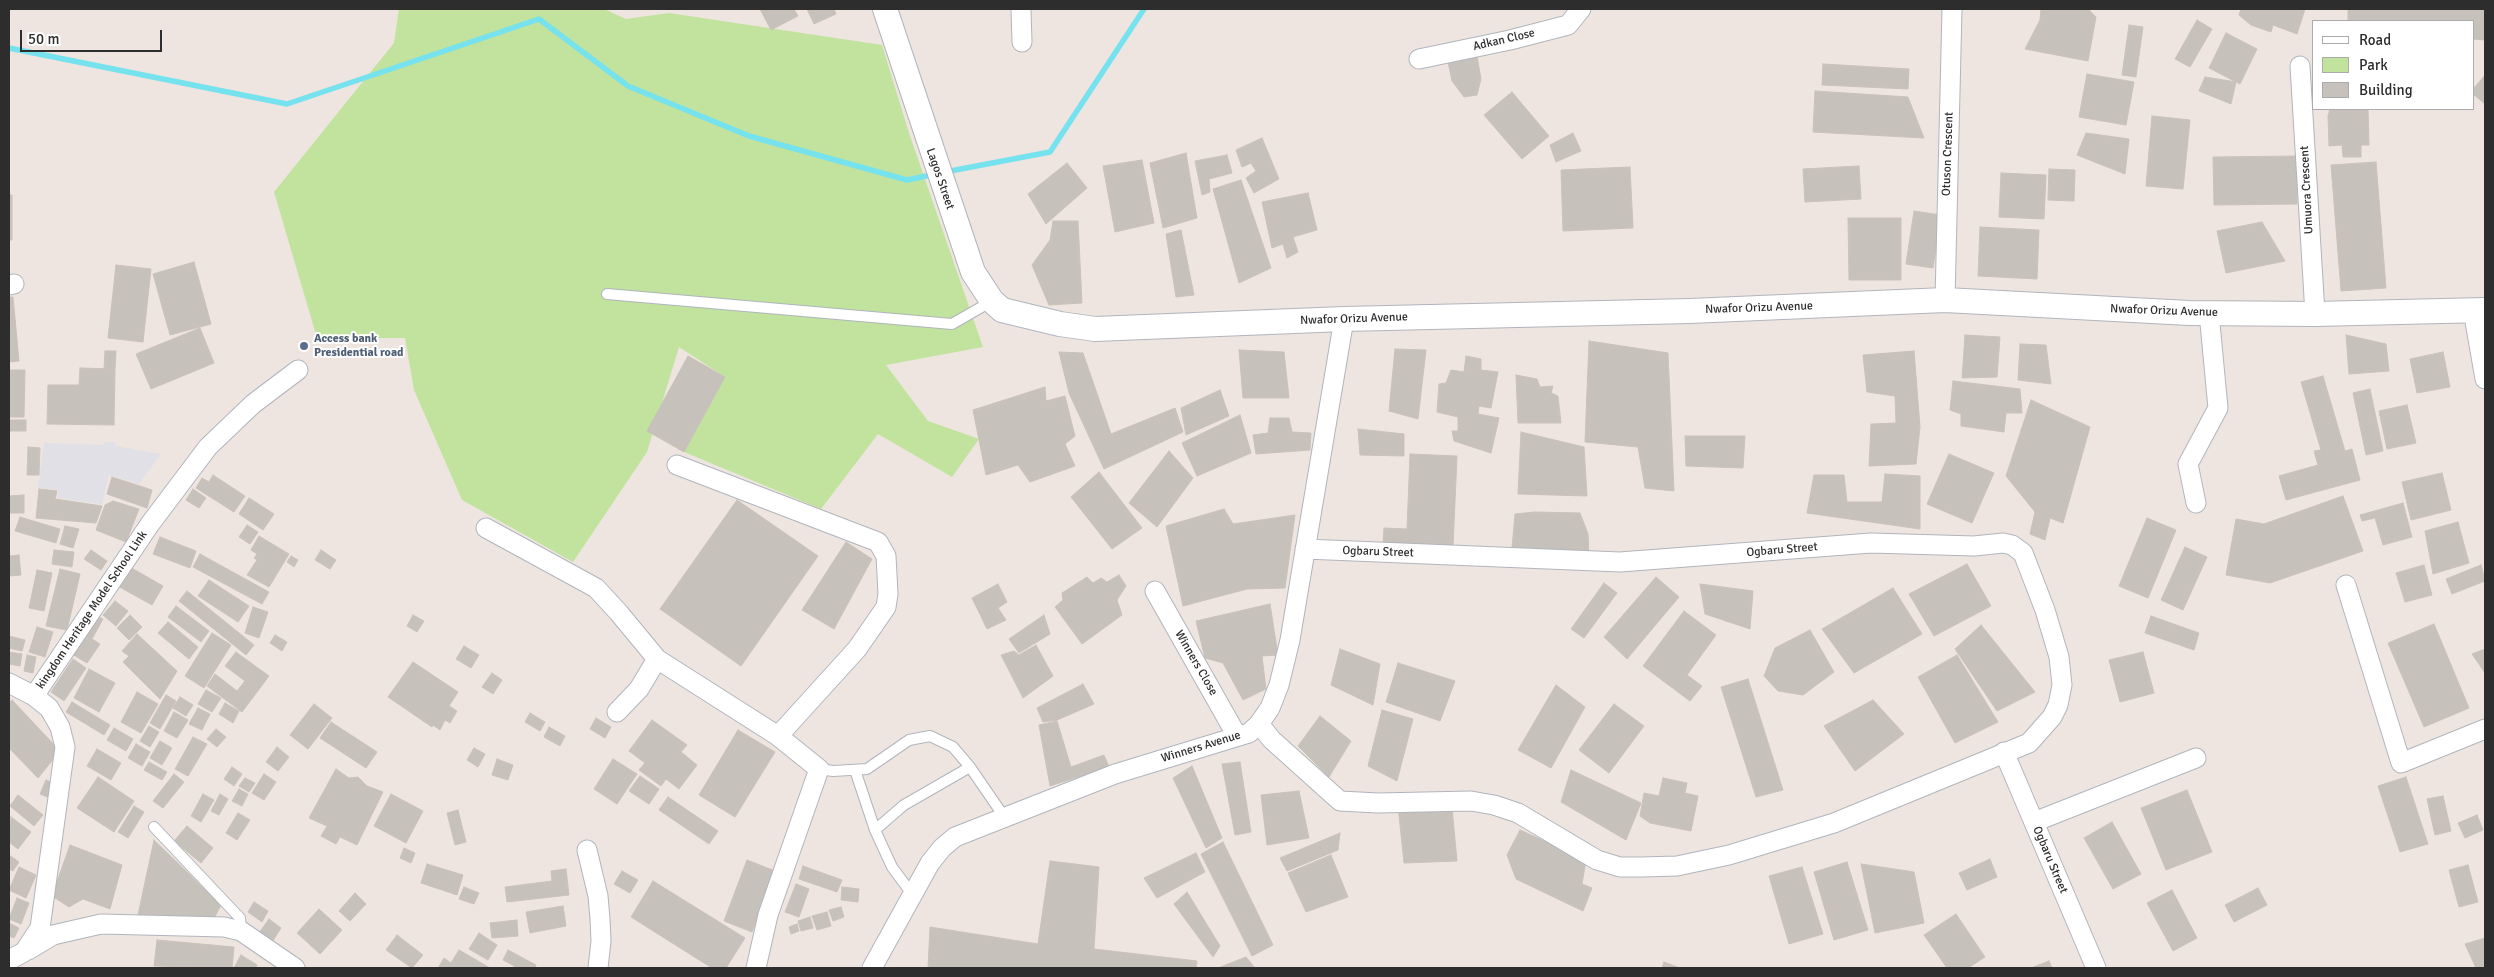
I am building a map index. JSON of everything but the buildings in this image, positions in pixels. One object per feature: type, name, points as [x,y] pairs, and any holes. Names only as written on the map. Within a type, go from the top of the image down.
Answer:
[{"type":"street","name":"Lagos Street","points":[[885,9],[950,209],[973,272],[992,301],[1002,310],[1034,319]]},
{"type":"street","points":[[1021,9],[1022,42]]},
{"type":"street","name":"Adkan Close","points":[[1420,59],[1510,40],[1568,25],[1581,9]]},
{"type":"street","name":"Otuson Crescent","points":[[1945,300],[1952,9]]},
{"type":"street","name":"Umuora Crescent","points":[[2300,66],[2315,314]]},
{"type":"street","name":"Nwafor Orizu Avenue","points":[[1034,319],[1095,329],[1344,319],[1690,310],[1945,300],[2209,313],[2315,314],[2479,310]]},
{"type":"street","points":[[2479,310],[2485,379]]},
{"type":"street","points":[[2196,503],[2188,464],[2218,408],[2209,313]]},
{"type":"street","name":"Winners Avenue","points":[[872,968],[930,863],[942,848],[955,837],[1115,774],[1249,733],[1259,724],[1270,708],[1279,685],[1290,640],[1344,319]]},
{"type":"street","name":"kingdom Heritage Model School Link","points":[[16,956],[40,928],[66,747],[60,727],[49,708],[34,696],[150,524],[208,447],[253,404],[298,370]]},
{"type":"street","points":[[677,465],[878,542],[886,556],[888,594],[886,607],[857,649],[778,736]]},
{"type":"street","points":[[486,528],[596,588],[620,613],[657,659],[778,736],[819,769],[768,916],[756,968]]},
{"type":"street","name":"Ogbaru Street","points":[[1259,724],[1272,740],[1340,801],[1378,803],[1471,801],[1494,805],[1518,813],[1597,860],[1620,867],[1677,866],[1762,845],[1834,822],[2029,743],[2042,730],[2058,705],[2062,685],[2060,657],[2028,563],[2012,545],[2003,543],[1974,546],[1871,542],[1620,562],[1305,549]]},
{"type":"street","points":[[2346,585],[2401,763],[2485,729]]},
{"type":"street","name":"Winners Close","points":[[1156,591],[1237,736]]},
{"type":"street","points":[[617,712],[639,689],[657,659]]},
{"type":"street","points":[[9,683],[34,696]]},
{"type":"street","name":"Ogbaru Street","points":[[2004,752],[2096,968]]},
{"type":"street","points":[[2034,822],[2196,758]]},
{"type":"street","points":[[587,850],[598,896],[601,941],[598,968]]},
{"type":"street","points":[[16,956],[53,935],[101,924],[215,926],[241,932],[294,968]]},
{"type":"lane","points":[[606,294],[952,324],[992,301]]},
{"type":"lane","points":[[819,769],[833,771],[867,769],[909,740],[930,736],[953,747],[1005,818]]},
{"type":"lane","points":[[875,830],[904,805],[970,768]]},
{"type":"lane","points":[[855,770],[875,830],[892,867],[912,894]]},
{"type":"lane","points":[[154,827],[240,918],[241,932]]},
{"type":"shaded area","points":[[104,442],[114,442],[116,446],[161,454],[139,484],[109,475],[102,504],[58,498],[58,490],[38,488],[44,443],[104,445]]},
{"type":"green space","points":[[399,9],[604,9],[626,19],[669,13],[882,45],[909,133],[983,347],[886,365],[928,421],[979,439],[952,477],[878,434],[821,509],[684,452],[725,377],[679,347],[647,452],[573,562],[462,500],[414,390],[405,338],[317,338],[274,192],[394,43]]},
{"type":"waterway","points":[[945,172],[1050,152],[1144,9]]},
{"type":"waterway","points":[[9,48],[287,104],[539,19],[628,86],[749,136],[907,180],[936,174]]},
{"type":"place","name":"Access bank Presidential road","points":[[304,346]]}]
